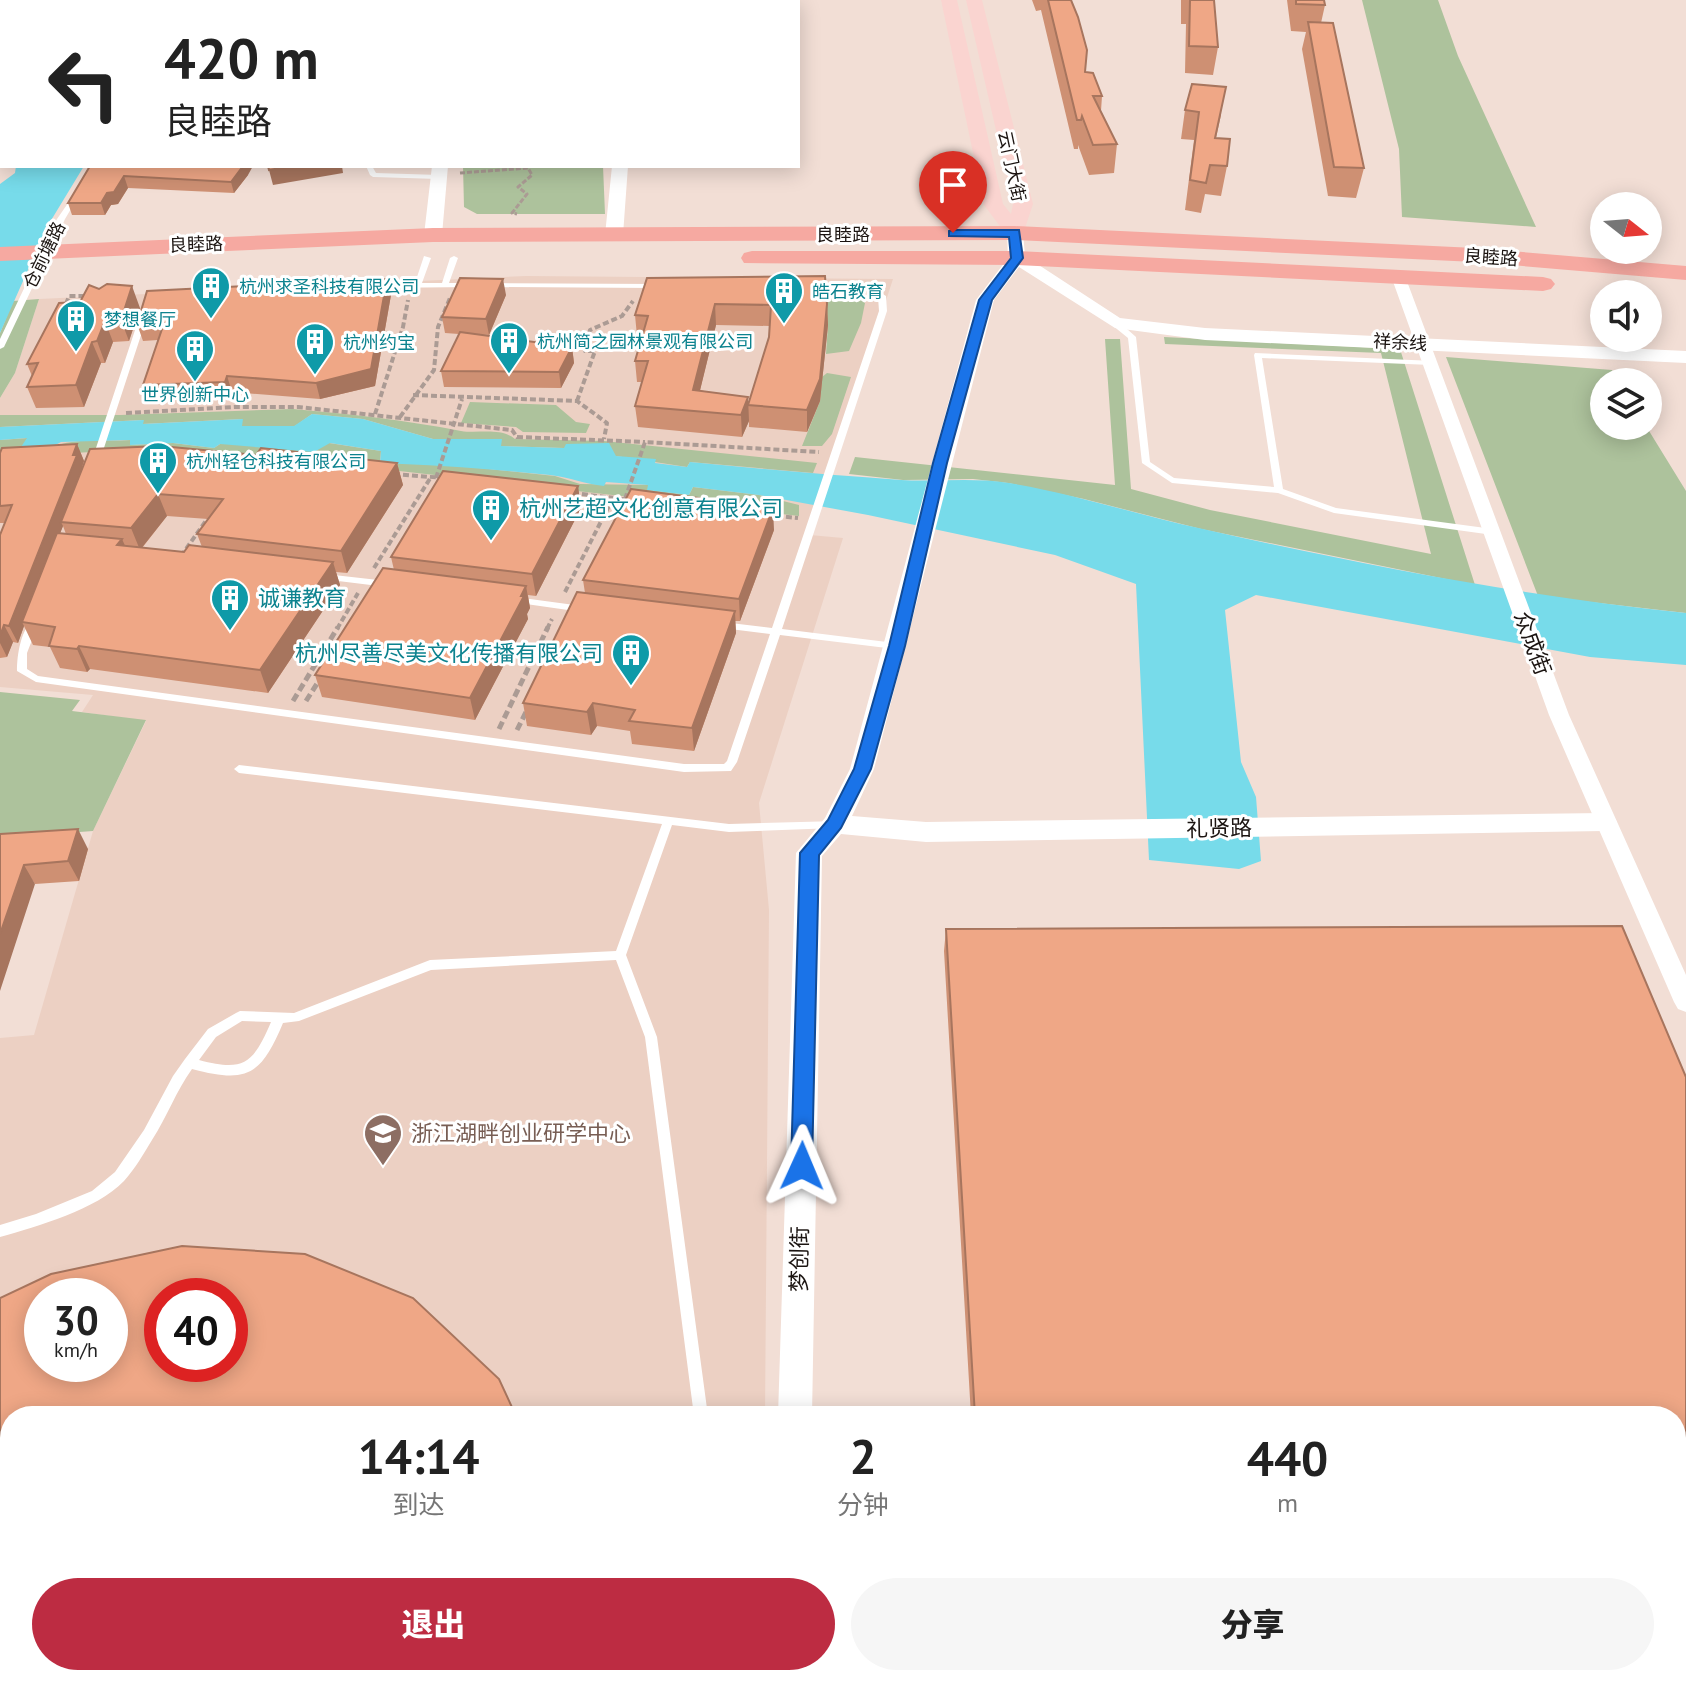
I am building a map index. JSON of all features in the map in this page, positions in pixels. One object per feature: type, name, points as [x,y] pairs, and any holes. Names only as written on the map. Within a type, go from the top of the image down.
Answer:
[{"type":"main road","name":"云门大街","points":[[949,0],[994,205],[1015,233]]},
{"type":"main road","name":"云门大街","points":[[974,0],[1023,204],[1015,233]]},
{"type":"main road","name":"良睦路","points":[[0,276],[614,235],[1015,233],[1475,255],[1686,273]]},
{"type":"main road","name":"良睦路","points":[[0,254],[65,250],[430,246],[462,258]]},
{"type":"main road","name":"良睦路","points":[[736,258],[1017,258],[1559,286]]},
{"type":"main road","points":[[1662,294],[1686,296]]},
{"type":"street","points":[[614,235],[620,168]]},
{"type":"street","points":[[430,246],[439,172]]},
{"type":"street","points":[[1015,233],[1017,258],[1115,323]]},
{"type":"street","name":"梦创街","points":[[795,1406],[809,853],[835,824],[862,769],[897,646],[940,463],[985,300],[1017,258]]},
{"type":"street","name":"众成街","points":[[1398,276],[1536,652],[1604,822],[1686,1002]]},
{"type":"street","name":"祥余线","points":[[1115,323],[1205,334],[1686,357]]},
{"type":"street","name":"礼贤路","points":[[835,824],[926,832],[1604,822]]},
{"type":"lane","points":[[370,168],[373,175],[439,172]]},
{"type":"lane","name":"仓前塘路","points":[[0,347],[61,219],[78,192]]},
{"type":"lane","points":[[418,285],[430,246]]},
{"type":"lane","points":[[445,285],[462,258]]},
{"type":"lane","points":[[371,287],[672,286]]},
{"type":"lane","points":[[39,608],[22,653],[22,671],[36,679],[710,770],[727,768],[732,762],[777,631],[831,459],[883,311],[882,296],[870,288],[807,287]]},
{"type":"lane","points":[[92,469],[111,420],[145,310]]},
{"type":"lane","points":[[1115,323],[1132,337],[1146,463],[1172,480],[1279,490],[1334,510],[1493,532]]},
{"type":"lane","points":[[1279,490],[1258,355],[1431,363]]},
{"type":"lane","points":[[318,576],[393,585]]},
{"type":"lane","points":[[498,598],[590,610]]},
{"type":"lane","points":[[715,624],[897,646]]},
{"type":"lane","points":[[239,769],[729,828],[835,824]]},
{"type":"lane","points":[[668,821],[620,955],[651,1037],[700,1406]]},
{"type":"lane","points":[[0,1231],[38,1220],[97,1195],[120,1176],[149,1134],[189,1063],[212,1033],[240,1016],[295,1018],[430,965],[620,955]]},
{"type":"lane","points":[[189,1063],[225,1074],[256,1064],[279,1018]]},
{"type":"path","points":[[459,173],[480,175],[506,168],[528,168],[533,172],[531,178],[518,187],[527,194],[512,213],[524,215]]},
{"type":"path","points":[[577,401],[595,351],[585,351],[590,330],[622,316],[642,286]]},
{"type":"path","points":[[66,304],[69,296],[96,296]]},
{"type":"path","points":[[400,417],[434,370],[438,327],[451,296]]},
{"type":"path","points":[[375,414],[403,327],[409,297]]},
{"type":"path","points":[[413,395],[577,401],[607,423],[604,439]]},
{"type":"path","points":[[436,478],[462,399]]},
{"type":"path","points":[[140,412],[295,407],[512,430],[517,437],[767,447],[822,453],[831,459]]},
{"type":"path","points":[[625,499],[645,442]]},
{"type":"path","points":[[386,473],[459,480]]},
{"type":"path","points":[[566,492],[642,501]]},
{"type":"path","points":[[178,559],[213,512]]},
{"type":"path","points":[[761,514],[790,517]]},
{"type":"shaded area","points":[[526,276],[893,279],[810,535],[843,538],[759,803],[769,910],[765,1406],[0,1406],[0,1038],[34,1035],[93,831],[146,721],[82,712],[93,695],[0,687],[0,398],[15,373],[39,299]]},
{"type":"green space","points":[[1362,0],[1438,0],[1458,56],[1536,227],[1402,217],[1399,149]]},
{"type":"green space","points":[[463,168],[603,168],[605,214],[477,214],[464,207]]},
{"type":"green space","points":[[657,290],[851,291],[865,303],[861,323],[849,351],[826,354],[828,325]]},
{"type":"green space","points":[[39,299],[15,373],[0,398],[0,333],[13,301]]},
{"type":"green space","points":[[1164,337],[1400,349],[1475,585],[1201,529],[1008,483],[973,479],[903,480],[849,474],[855,457],[1115,485],[1105,339],[1120,339],[1131,489],[1210,510],[1431,554],[1381,353],[1165,344]]},
{"type":"green space","points":[[1446,357],[1590,368],[1590,440],[1655,440],[1686,491],[1686,613],[1538,596]]},
{"type":"green space","points":[[827,373],[851,377],[832,434],[822,446],[802,446],[820,401],[822,377]]},
{"type":"green space","points":[[470,402],[556,405],[576,422],[590,424],[586,433],[523,432],[516,427],[461,423]]},
{"type":"green space","points":[[293,409],[461,431],[496,432],[515,439],[604,441],[817,463],[813,473],[690,462],[687,467],[564,448],[500,446],[501,439],[433,439],[363,419],[312,414],[295,426],[242,426],[242,419],[0,427],[0,415],[120,415]]},
{"type":"green space","points":[[28,438],[26,440],[48,449],[67,443],[131,440],[131,445],[173,443],[214,448],[220,444],[329,443],[381,451],[380,462],[431,463],[555,476],[580,484],[649,485],[648,490],[689,495],[693,487],[759,495],[799,505],[799,516],[284,458],[128,450],[0,457],[0,440]]},
{"type":"green space","points":[[0,692],[80,700],[72,711],[146,720],[93,831],[0,838]]},
{"type":"water","points":[[16,168],[83,168],[47,227],[0,333],[0,184],[15,173]]},
{"type":"water","points":[[312,414],[363,419],[433,439],[502,439],[501,446],[564,448],[566,444],[609,443],[616,456],[656,459],[655,463],[687,467],[690,462],[901,480],[1009,483],[1383,567],[1564,598],[1686,613],[1686,665],[1590,657],[1256,595],[1225,610],[1241,762],[1256,797],[1261,861],[1239,869],[1149,860],[1136,584],[1055,555],[759,495],[693,487],[689,495],[647,490],[648,485],[606,482],[604,486],[550,475],[380,463],[381,451],[330,443],[314,452],[220,444],[214,448],[173,443],[130,445],[130,440],[61,442],[48,449],[19,450],[27,438],[0,440],[0,427],[243,419],[242,426],[294,426]]},
{"type":"building","points":[[1048,0],[1071,0],[1087,50],[1085,72],[1093,73],[1102,96],[1093,96],[1117,144],[1093,145],[1082,116],[1081,120],[1077,120]]},
{"type":"building","points":[[1190,0],[1214,0],[1218,47],[1189,46]]},
{"type":"building","points":[[1296,0],[1324,0],[1325,5],[1296,4]]},
{"type":"building","points":[[1308,22],[1333,23],[1364,168],[1334,167]]},
{"type":"building","points":[[1192,84],[1226,87],[1215,138],[1230,139],[1227,166],[1210,165],[1206,183],[1190,180],[1199,112],[1185,110]]},
{"type":"building","points":[[89,168],[242,168],[231,182],[124,176],[114,192],[107,193],[101,203],[68,203]]},
{"type":"building","points":[[825,276],[827,304],[820,379],[807,410],[748,405],[769,337],[771,305],[715,304],[693,390],[748,397],[741,415],[635,406],[648,361],[635,361],[648,316],[635,315],[647,278]]},
{"type":"building","points":[[460,278],[503,279],[486,319],[442,317]]},
{"type":"building","points":[[387,279],[371,369],[316,383],[227,376],[225,382],[143,385],[164,323],[137,324],[147,291]]},
{"type":"building","points":[[107,284],[132,286],[121,320],[105,321],[97,341],[92,342],[76,385],[27,387],[38,363],[27,364],[59,303],[80,302],[89,285],[99,289]]},
{"type":"building","points":[[460,332],[572,347],[559,372],[441,371]]},
{"type":"building","points":[[77,444],[73,455],[77,455],[9,626],[4,625],[0,636],[0,535],[12,505],[0,506],[2,448]]},
{"type":"building","points":[[161,446],[256,455],[261,448],[397,463],[341,551],[197,534],[223,499],[158,494],[131,528],[61,522],[90,449]]},
{"type":"building","name":"杭州艺超文化创意有限公司","points":[[443,471],[578,486],[532,574],[391,557]]},
{"type":"building","points":[[631,489],[773,508],[739,599],[583,580]]},
{"type":"building","points":[[57,533],[122,539],[117,545],[184,552],[189,545],[333,562],[260,670],[79,646],[77,649],[49,646],[55,627],[22,622]]},
{"type":"building","points":[[383,568],[526,586],[521,596],[524,596],[470,698],[315,675]]},
{"type":"building","name":"杭州尽善尽美文化传播有限公司","points":[[577,592],[735,611],[692,728],[629,721],[635,710],[593,703],[587,712],[523,703]]},
{"type":"building","points":[[78,829],[68,861],[24,865],[0,934],[0,834]]},
{"type":"building","points":[[1622,926],[1686,1077],[1686,1406],[974,1406],[946,929]]},
{"type":"building","points":[[182,1246],[305,1254],[413,1298],[499,1379],[511,1406],[0,1406],[0,1298],[24,1287],[24,1382],[128,1382],[128,1278],[42,1278]]},
{"type":"place","name":"杭州求圣科技有限公司","points":[[211,320]]},
{"type":"place","name":"皓石教育","points":[[784,325]]},
{"type":"place","name":"梦想餐厅","points":[[76,353]]},
{"type":"place","name":"杭州简之园林景观有限公司","points":[[509,375]]},
{"type":"place","name":"杭州约宝","points":[[315,376]]},
{"type":"place","name":"世界创新中心","points":[[195,383]]},
{"type":"place","name":"杭州轻仓科技有限公司","points":[[158,495]]},
{"type":"place","name":"杭州艺超文化创意有限公司","points":[[491,542]]},
{"type":"place","name":"诚谦教育","points":[[230,632]]},
{"type":"place","name":"杭州尽善尽美文化传播有限公司","points":[[631,687]]},
{"type":"place","name":"浙江湖畔创业研学中心","points":[[383,1167]]},
{"type":"route","points":[[802,1166],[809,853],[835,824],[862,769],[897,646],[940,463],[985,300],[1017,258],[1015,233],[953,233]]}]
